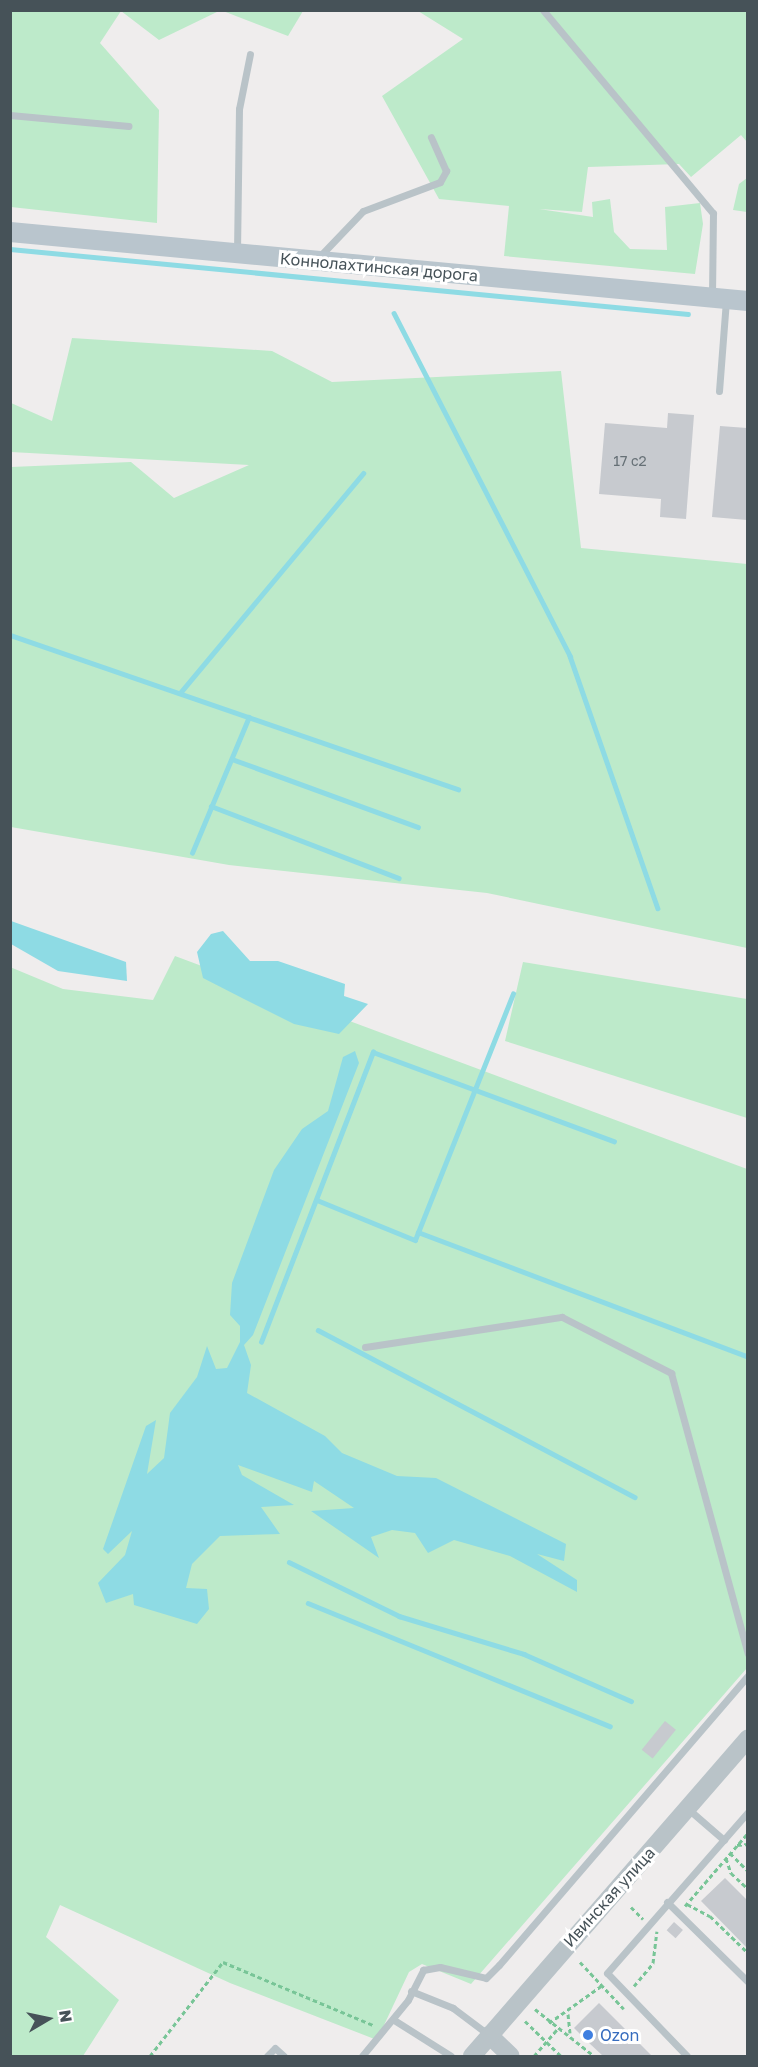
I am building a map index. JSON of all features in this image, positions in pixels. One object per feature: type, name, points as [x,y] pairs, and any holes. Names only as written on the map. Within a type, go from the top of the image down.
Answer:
[{"type":"main road","name":"Коннолахтинская дорога","points":[[10,232],[747,301]]},
{"type":"street","name":"Ивинская улица","points":[[472,2056],[747,1738]]},
{"type":"street","points":[[489,2035],[511,2056]]},
{"type":"lane","points":[[543,10],[713,213],[719,298],[719,391]]},
{"type":"lane","points":[[237,253],[239,109],[250,54]]},
{"type":"lane","points":[[10,115],[128,126]]},
{"type":"lane","points":[[316,261],[363,211],[440,182],[446,171],[431,137]]},
{"type":"lane","points":[[365,1347],[562,1317],[671,1373],[747,1654]]},
{"type":"lane","points":[[362,2056],[386,2031],[423,1970],[440,1967],[486,1978],[747,1675]]},
{"type":"lane","points":[[687,1808],[724,1840]]},
{"type":"lane","points":[[687,2056],[607,1973],[648,1923],[747,1812]]},
{"type":"lane","points":[[667,1902],[747,1982]]},
{"type":"lane","points":[[411,1990],[453,2008],[489,2035]]},
{"type":"lane","points":[[394,2019],[451,2056]]},
{"type":"lane","points":[[267,2056],[275,2048],[284,2056]]},
{"type":"path","points":[[619,2003],[653,1963],[657,1932],[687,1904],[747,1833]]},
{"type":"path","points":[[730,1853],[747,1871]]},
{"type":"path","points":[[726,1858],[731,1873],[747,1889]]},
{"type":"path","points":[[687,1904],[710,1916],[747,1953]]},
{"type":"path","points":[[631,1907],[657,1932]]},
{"type":"path","points":[[150,2056],[223,1962],[386,2031]]},
{"type":"path","points":[[549,2023],[568,2014],[610,1977]]},
{"type":"path","points":[[535,2009],[549,2023],[570,2033],[594,2056]]},
{"type":"path","points":[[568,2014],[570,2033]]},
{"type":"path","points":[[525,2021],[561,2056]]},
{"type":"path","points":[[534,2056],[559,2028]]},
{"type":"green space","points":[[303,10],[288,36],[223,11]]},
{"type":"green space","points":[[11,11],[121,11],[100,43],[159,110],[157,223],[11,207]]},
{"type":"green space","points":[[121,11],[219,11],[159,40]]},
{"type":"green space","points":[[418,11],[747,11],[747,142],[741,135],[691,177],[679,164],[588,167],[582,212],[539,209],[593,217],[592,202],[610,199],[614,232],[630,249],[667,250],[665,207],[700,203],[703,224],[695,274],[504,256],[509,206],[439,199],[382,96],[463,39]]},
{"type":"green space","points":[[747,178],[747,212],[733,210],[739,184]]},
{"type":"green space","points":[[72,338],[272,351],[332,382],[561,371],[581,548],[747,564],[747,948],[487,893],[229,865],[11,827],[11,467],[131,462],[174,498],[249,465],[11,452],[11,403],[52,421]]},
{"type":"green space","points":[[175,956],[747,1169],[747,1668],[471,1984],[422,1964],[409,1972],[377,2040],[230,1983],[60,1905],[46,1937],[119,2000],[83,2056],[11,2056],[10,967],[63,989],[153,1000]]},
{"type":"green space","points":[[523,962],[747,999],[747,1118],[505,1041]]},
{"type":"water","points":[[11,921],[126,962],[127,981],[58,971],[11,944]]},
{"type":"water","points":[[223,931],[250,961],[278,961],[345,984],[344,996],[368,1004],[339,1034],[294,1024],[244,999],[203,978],[197,952],[211,934]]},
{"type":"water","points":[[355,1051],[359,1063],[253,1335],[244,1345],[251,1365],[247,1393],[325,1436],[342,1453],[397,1476],[436,1478],[566,1544],[564,1561],[537,1554],[577,1580],[577,1592],[510,1556],[454,1540],[428,1553],[415,1533],[392,1530],[371,1537],[379,1558],[311,1511],[354,1508],[314,1481],[312,1492],[238,1465],[242,1475],[294,1505],[261,1507],[280,1534],[220,1536],[192,1564],[186,1588],[207,1589],[209,1609],[197,1624],[134,1605],[133,1594],[106,1603],[98,1583],[125,1555],[132,1531],[108,1554],[103,1549],[146,1426],[156,1420],[147,1474],[164,1458],[170,1413],[197,1377],[207,1346],[216,1369],[227,1368],[240,1342],[240,1326],[230,1315],[232,1283],[274,1170],[302,1129],[328,1111],[343,1057]]},
{"type":"building","points":[[668,413],[694,415],[686,519],[660,517],[661,499],[599,494],[605,423],[667,428]]},
{"type":"building","points":[[720,426],[747,428],[747,520],[712,517]]},
{"type":"building","points":[[665,1721],[676,1730],[653,1759],[642,1750]]},
{"type":"building","points":[[725,1878],[747,1900],[747,1948],[701,1901]]},
{"type":"building","points":[[674,1922],[683,1930],[676,1938],[667,1930]]},
{"type":"building","points":[[599,2003],[652,2056],[603,2056],[574,2028]]},
{"type":"waterway","points":[[10,249],[688,314]]},
{"type":"waterway","points":[[394,313],[570,656],[658,908]]},
{"type":"waterway","points":[[180,693],[363,473]]},
{"type":"waterway","points":[[10,635],[458,789]]},
{"type":"waterway","points":[[192,853],[249,717]]},
{"type":"waterway","points":[[232,759],[418,827]]},
{"type":"waterway","points":[[211,806],[399,878]]},
{"type":"waterway","points":[[317,1200],[415,1240],[513,994]]},
{"type":"waterway","points":[[261,1342],[373,1052],[614,1141]]},
{"type":"waterway","points":[[418,1232],[748,1357]]},
{"type":"waterway","points":[[318,1330],[635,1497]]},
{"type":"waterway","points":[[289,1562],[399,1616],[524,1654],[631,1701]]},
{"type":"waterway","points":[[308,1603],[610,1726]]},
{"type":"place","name":"Ozon","points":[[588,2035]]}]
